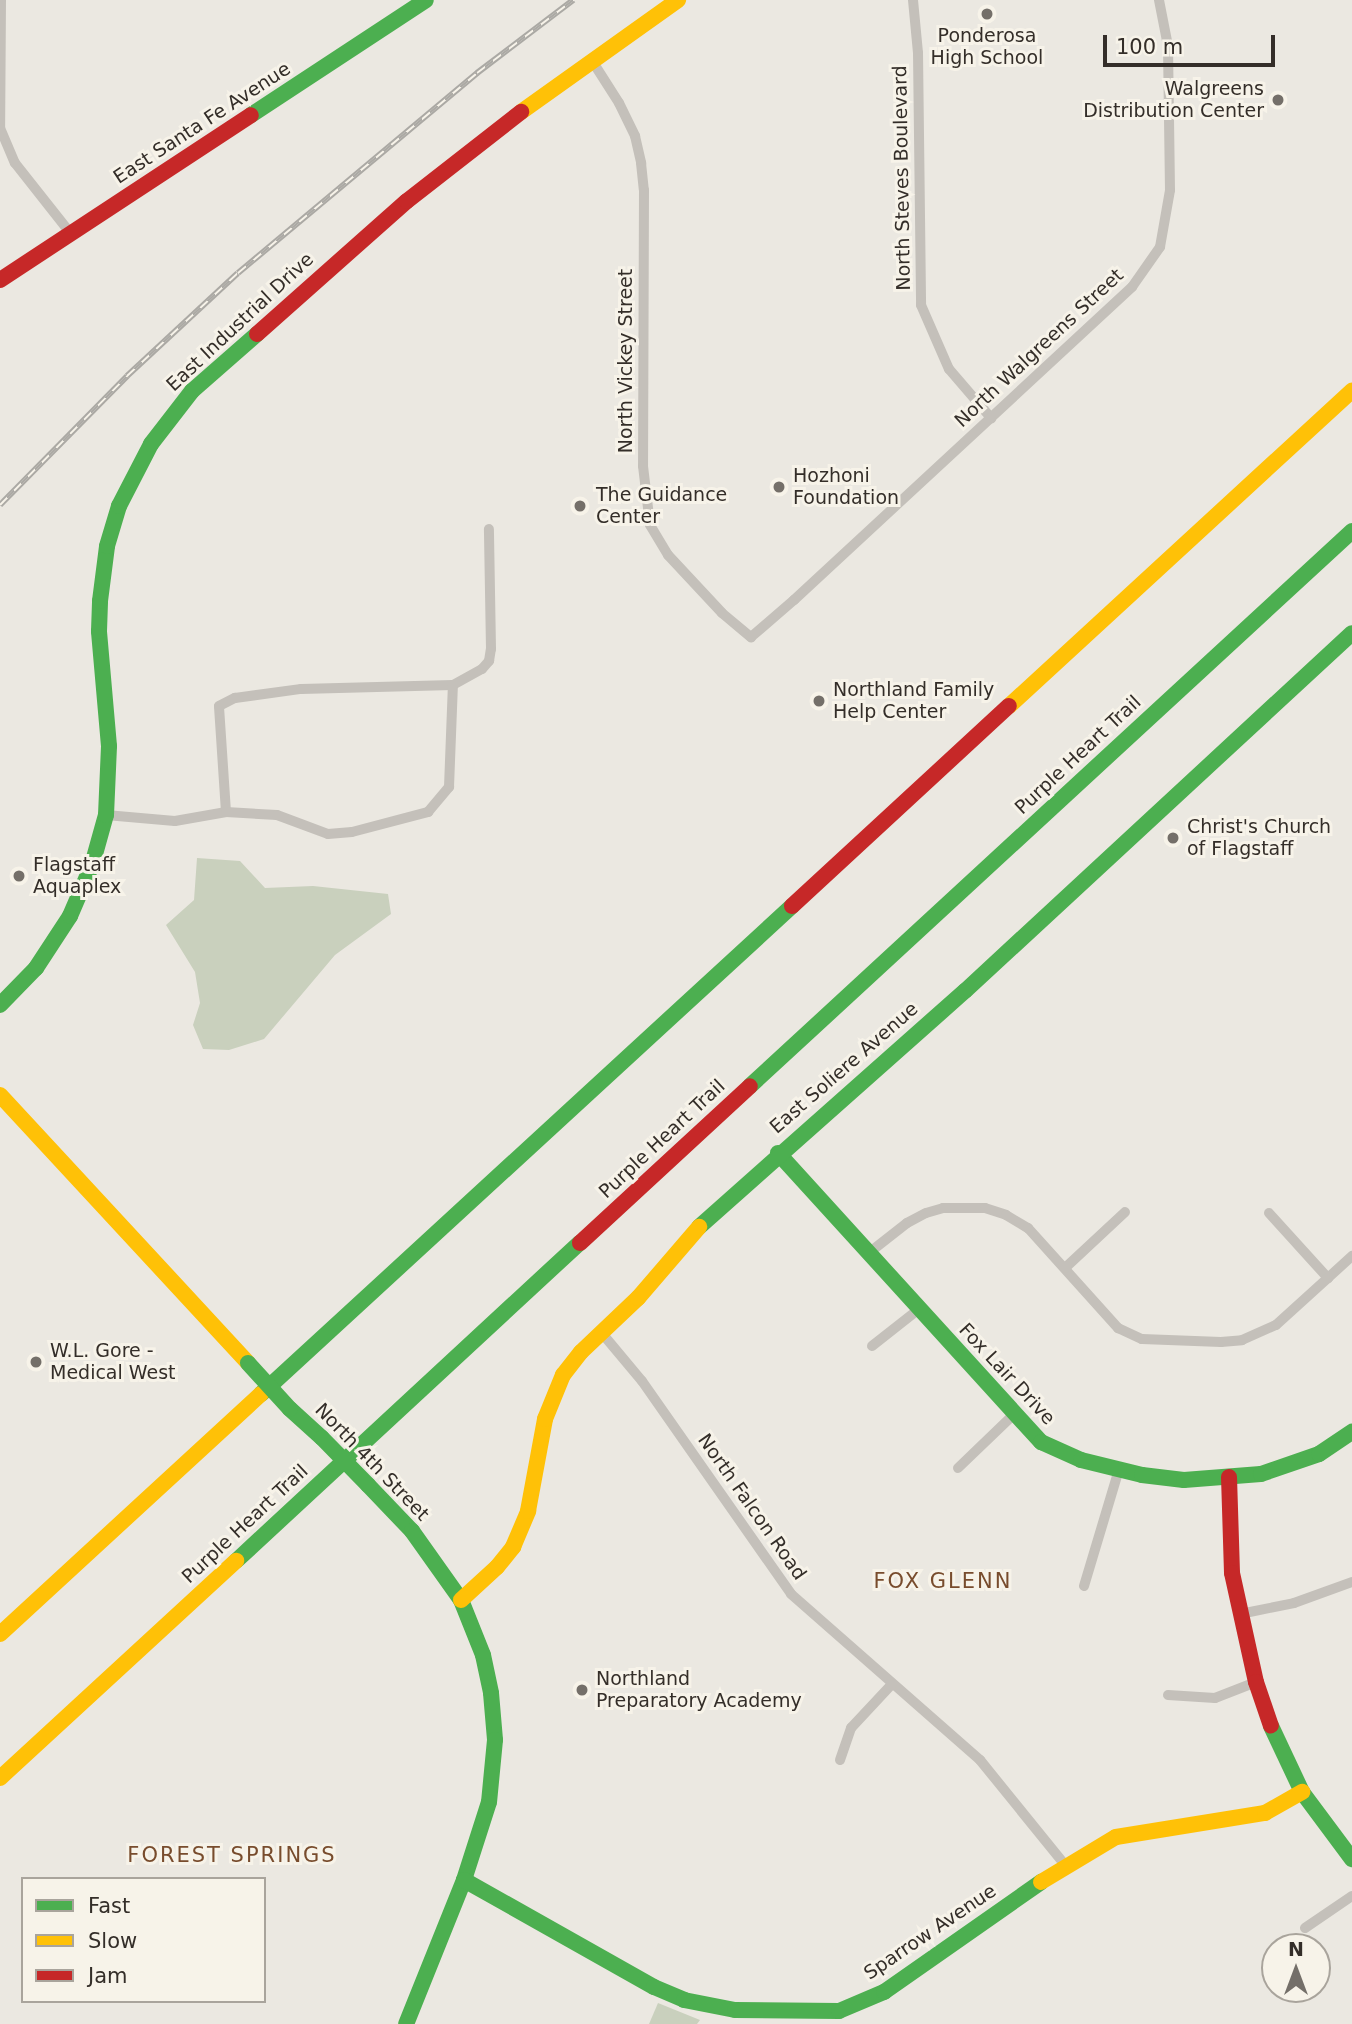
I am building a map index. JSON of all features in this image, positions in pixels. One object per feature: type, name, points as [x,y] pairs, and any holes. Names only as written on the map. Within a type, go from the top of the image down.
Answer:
[{"type":"main road","name":"East Santa Fe Avenue","points":[[0,281],[426,0]]},
{"type":"main road","name":"East Industrial Drive","points":[[0,1004],[36,968],[70,916],[92,865],[106,815],[109,746],[99,631],[101,590],[107,546],[119,506],[151,444],[192,391],[325,272],[485,137],[591,59],[678,0]]},
{"type":"main road","points":[[0,1634],[1352,391]]},
{"type":"main road","name":"Purple Heart Trail","points":[[0,1778],[1352,531]]},
{"type":"main road","name":"East Soliere Avenue","points":[[460,1600],[484,1580],[513,1547],[528,1511],[545,1419],[564,1375],[601,1332],[638,1298],[695,1230],[778,1153],[965,991],[1352,633]]},
{"type":"main road","name":"North 4th Street","points":[[0,1095],[290,1409],[322,1438],[412,1531],[460,1600],[483,1655],[491,1693],[495,1740],[489,1802],[464,1880],[406,2024]]},
{"type":"main road","name":"Fox Lair Drive","points":[[778,1153],[870,1252],[1013,1415],[1041,1442],[1081,1460],[1184,1480],[1261,1474],[1319,1454],[1352,1432]]},
{"type":"main road","points":[[1229,1477],[1233,1573],[1255,1682],[1273,1731],[1302,1792],[1352,1858]]},
{"type":"main road","name":"Sparrow Avenue","points":[[464,1880],[654,1987],[684,2000],[707,2007],[787,2018],[839,2011],[884,1992],[1065,1865],[1116,1837],[1265,1813],[1302,1792]]},
{"type":"street","points":[[1,0],[0,128],[15,163],[71,234]]},
{"type":"street","name":"North Steves Boulevard","points":[[913,0],[918,53],[921,305],[949,369],[991,418]]},
{"type":"street","name":"North Walgreens Street","points":[[751,637],[791,604],[1132,287],[1160,247],[1170,177],[1168,46],[1159,0]]},
{"type":"street","name":"North Vickey Street","points":[[591,59],[629,125],[641,163],[644,190],[643,466],[650,524],[668,555],[722,613],[751,637]]},
{"type":"street","points":[[226,812],[219,706],[235,698],[301,689],[453,685],[482,669],[489,660],[489,529]]},
{"type":"street","points":[[106,815],[175,821],[226,812],[277,815],[328,834],[352,832],[428,812],[449,787],[453,685]]},
{"type":"street","points":[[870,1252],[907,1223],[926,1213],[943,1208],[985,1208],[1006,1214],[1028,1228],[1118,1328],[1142,1339],[1221,1342],[1261,1334],[1276,1325],[1352,1256]]},
{"type":"street","points":[[1065,1268],[1125,1212]]},
{"type":"street","points":[[1269,1213],[1328,1278]]},
{"type":"street","points":[[872,1346],[919,1309]]},
{"type":"street","name":"North Falcon Road","points":[[601,1332],[642,1381],[791,1594],[981,1760],[1065,1865]]},
{"type":"street","points":[[958,1468],[1013,1415]]},
{"type":"street","points":[[1084,1586],[1119,1469]]},
{"type":"street","points":[[1240,1614],[1294,1603],[1352,1581]]},
{"type":"street","points":[[1168,1695],[1215,1698],[1255,1682]]},
{"type":"street","points":[[841,1760],[851,1728],[892,1684]]},
{"type":"street","points":[[1305,1928],[1352,1896]]},
{"type":"green space","points":[[197,858],[240,861],[265,888],[313,886],[388,894],[391,914],[335,955],[264,1039],[229,1050],[203,1049],[193,1025],[200,1003],[195,972],[166,925],[194,900]]},
{"type":"green space","points":[[658,2003],[700,2020],[697,2024],[649,2024]]},
{"type":"railway","points":[[0,505],[127,376],[238,273],[477,73],[573,0]]},
{"type":"traffic: fast","points":[[251,115],[426,0]]},
{"type":"traffic: fast","points":[[0,1005],[36,968],[70,916],[92,865],[106,815],[109,746],[99,631],[100,601],[107,546],[119,506],[151,444],[192,391],[257,334]]},
{"type":"traffic: fast","points":[[750,1086],[1352,531]]},
{"type":"traffic: fast","points":[[699,1227],[965,991],[1352,633]]},
{"type":"traffic: fast","points":[[261,1394],[792,906]]},
{"type":"traffic: fast","points":[[778,1153],[1041,1442],[1081,1460],[1142,1475],[1184,1480],[1261,1474],[1319,1454],[1352,1432]]},
{"type":"traffic: fast","points":[[236,1561],[580,1243]]},
{"type":"traffic: fast","points":[[248,1363],[290,1409]]},
{"type":"traffic: fast","points":[[290,1409],[322,1438]]},
{"type":"traffic: fast","points":[[322,1438],[368,1485]]},
{"type":"traffic: fast","points":[[368,1485],[412,1531],[461,1600],[483,1655],[491,1693],[495,1740],[489,1802],[464,1880],[406,2024]]},
{"type":"traffic: fast","points":[[1271,1726],[1302,1792],[1352,1859]]},
{"type":"traffic: fast","points":[[464,1880],[654,1987],[684,2000],[735,2010],[839,2011],[884,1992],[1041,1882]]},
{"type":"traffic: slow","points":[[521,112],[678,0]]},
{"type":"traffic: slow","points":[[1009,706],[1352,391]]},
{"type":"traffic: slow","points":[[0,1095],[248,1363]]},
{"type":"traffic: slow","points":[[461,1600],[497,1567],[513,1547],[528,1511],[545,1419],[563,1375],[581,1352],[638,1298],[699,1227]]},
{"type":"traffic: slow","points":[[0,1634],[261,1394]]},
{"type":"traffic: slow","points":[[0,1778],[236,1561]]},
{"type":"traffic: slow","points":[[1041,1882],[1116,1837],[1265,1813],[1302,1792]]},
{"type":"traffic: jam","points":[[257,334],[407,201],[521,112]]},
{"type":"traffic: jam","points":[[0,280],[251,115]]},
{"type":"traffic: jam","points":[[792,906],[1009,706]]},
{"type":"traffic: jam","points":[[580,1243],[750,1086]]},
{"type":"traffic: jam","points":[[1229,1477],[1232,1573],[1256,1682],[1271,1726]]},
{"type":"place","name":"Ponderosa High School","points":[[987,14]]},
{"type":"place","name":"Walgreens Distribution Center","points":[[1278,100]]},
{"type":"place","name":"Hozhoni Foundation","points":[[779,487]]},
{"type":"place","name":"The Guidance Center","points":[[580,506]]},
{"type":"place","name":"Northland Family Help Center","points":[[819,701]]},
{"type":"place","name":"Christ's Church of Flagstaff","points":[[1173,838]]},
{"type":"place","name":"Flagstaff Aquaplex","points":[[19,876]]},
{"type":"place","name":"W.L. Gore - Medical West","points":[[36,1362]]},
{"type":"place","name":"Northland Preparatory Academy","points":[[582,1690]]},
{"type":"district","name":"FOX GLENN","points":[[943,1581]]},
{"type":"district","name":"FOREST SPRINGS","points":[[232,1855]]}]
